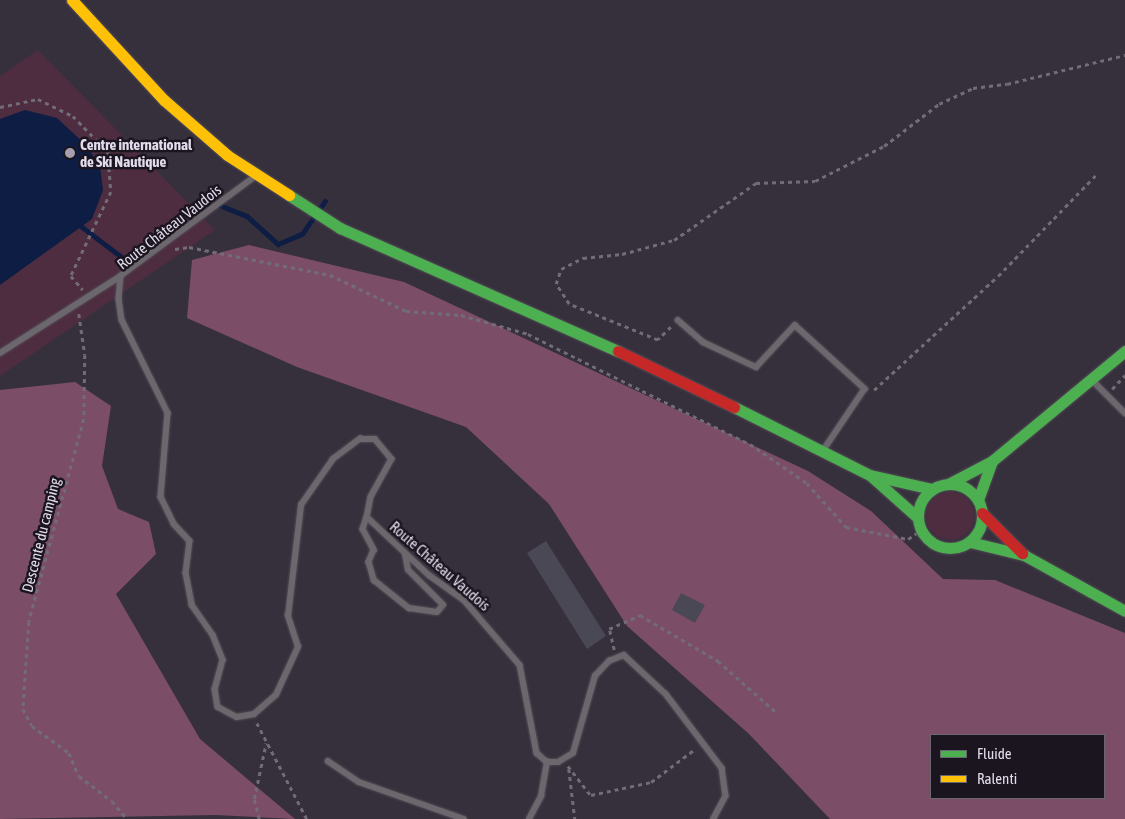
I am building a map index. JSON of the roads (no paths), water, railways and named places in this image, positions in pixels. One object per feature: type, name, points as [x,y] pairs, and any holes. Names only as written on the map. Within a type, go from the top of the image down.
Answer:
[{"type":"main road","points":[[72,0],[164,100],[255,177],[340,228],[630,356],[870,475],[917,517],[921,530],[943,548],[970,542],[1024,555],[1125,611]]},
{"type":"main road","points":[[870,475],[932,489],[948,484],[992,461],[1125,351]]},
{"type":"main road","points":[[978,500],[992,461]]},
{"type":"main road","points":[[948,484],[965,488],[978,500],[982,513],[979,531],[970,542]]},
{"type":"main road","points":[[917,517],[922,500],[932,489]]},
{"type":"main road","points":[[982,513],[1024,555]]},
{"type":"lane","name":"Route Château Vaudois","points":[[255,177],[122,276],[122,320],[168,413],[161,497],[174,524],[190,541],[186,573],[192,605],[213,635],[223,660],[215,689],[218,707],[237,717],[254,714],[276,695],[298,648],[288,616],[301,505],[333,459],[360,439],[375,439],[392,459],[371,497],[367,516],[405,554],[464,600],[520,665],[537,753],[547,762]]},
{"type":"lane","points":[[0,353],[78,301],[122,276]]},
{"type":"lane","points":[[678,320],[702,342],[756,367],[795,326],[865,389],[824,451]]},
{"type":"lane","points":[[1092,380],[1125,413]]},
{"type":"lane","points":[[367,516],[363,529],[374,550],[369,562],[374,580],[409,608],[437,612],[443,605],[408,570],[405,554]]},
{"type":"lane","points":[[529,819],[541,796],[547,762],[563,759],[573,754],[595,676],[616,658],[624,655],[636,664],[704,742],[722,768],[726,796],[714,819]]},
{"type":"lane","points":[[328,761],[359,782],[464,819]]},
{"type":"water","points":[[25,110],[57,118],[86,145],[100,166],[103,190],[92,219],[0,285],[0,119]]},
{"type":"waterway","points":[[217,204],[247,216],[278,244],[302,234],[325,201]]},
{"type":"waterway","points":[[81,226],[127,261],[194,219]]},
{"type":"place","name":"Centre international de Ski Nautique","points":[[70,153]]}]
